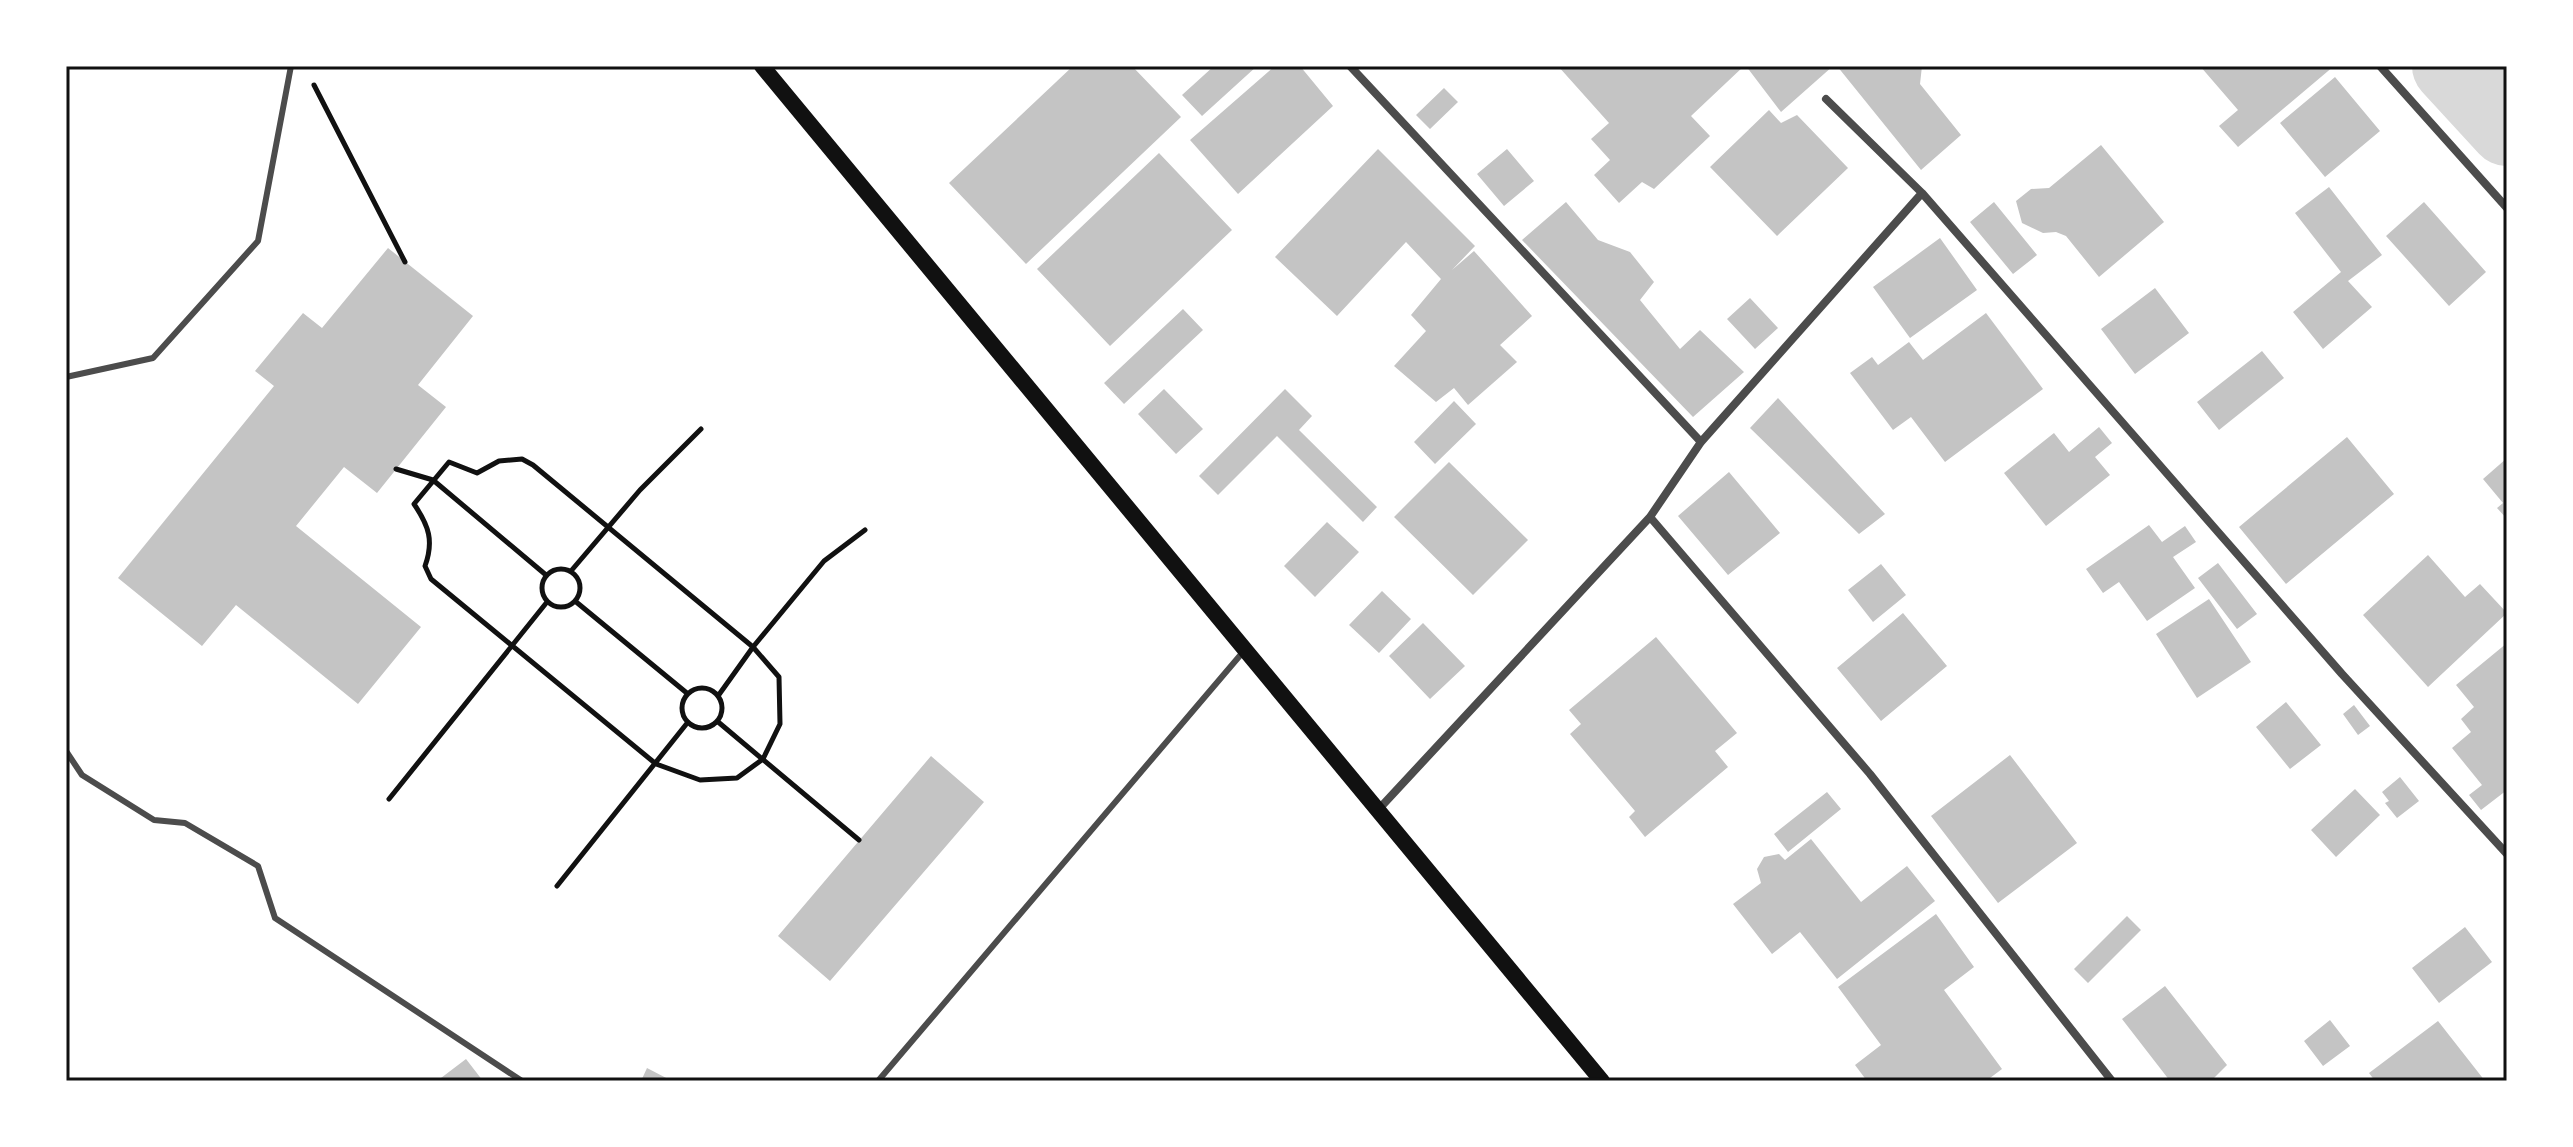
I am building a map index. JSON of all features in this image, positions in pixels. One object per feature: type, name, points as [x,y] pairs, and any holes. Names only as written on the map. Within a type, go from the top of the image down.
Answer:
[{"type":"main road","points":[[762,66],[1602,1081]]},
{"type":"street","points":[[1350,66],[1701,442]]},
{"type":"street","points":[[2380,66],[2507,208]]},
{"type":"street","points":[[1826,99],[1922,193],[2342,674],[2507,854]]},
{"type":"street","points":[[1378,810],[1650,517],[1701,442],[1922,193]]},
{"type":"street","points":[[1650,517],[1870,774],[2112,1081]]},
{"type":"lane","points":[[66,377],[153,358],[258,241],[291,66]]},
{"type":"lane","points":[[878,1081],[1245,649]]},
{"type":"lane","points":[[66,751],[82,775],[154,820],[185,823],[258,866],[275,918],[522,1081]]},
{"type":"path","points":[[311,80],[405,262]]},
{"type":"path","points":[[571,571],[640,490],[701,429]]},
{"type":"path","points":[[522,459],[609,528],[753,647],[779,677],[780,724],[763,759],[737,778],[700,780],[656,764],[431,579],[425,566],[431,548],[425,520],[414,504],[449,462],[477,473],[499,461],[522,459]]},
{"type":"path","points":[[396,469],[433,480],[546,575]]},
{"type":"path","points":[[718,696],[753,647],[824,561],[865,530]]},
{"type":"path","points":[[559,568],[571,571],[580,582],[575,601],[558,607],[547,602],[541,591],[546,575],[559,568]]},
{"type":"path","points":[[575,601],[688,694]]},
{"type":"path","points":[[389,799],[547,602]]},
{"type":"path","points":[[707,689],[718,696],[722,709],[717,721],[699,727],[688,722],[683,711],[688,694],[693,690],[707,689]]},
{"type":"path","points":[[717,721],[859,840]]},
{"type":"path","points":[[557,886],[688,722]]},
{"type":"building","points":[[1073,66],[1132,66],[1181,117],[1026,264],[949,183]]},
{"type":"building","points":[[1214,66],[1257,66],[1202,116],[1182,95]]},
{"type":"building","points":[[1275,66],[1300,66],[1333,106],[1238,194],[1190,140]]},
{"type":"building","points":[[1558,66],[1744,66],[1691,116],[1710,136],[1654,189],[1642,182],[1619,203],[1594,175],[1610,160],[1591,139],[1609,123]]},
{"type":"building","points":[[1746,66],[1833,66],[1781,112]]},
{"type":"building","points":[[1837,66],[1922,66],[1920,84],[1961,135],[1921,170]]},
{"type":"building","points":[[2200,66],[2334,66],[2238,147],[2219,126],[2238,110]]},
{"type":"building","points":[[2335,77],[2380,131],[2325,177],[2280,123]]},
{"type":"building","points":[[1444,88],[1458,102],[1430,129],[1416,115]]},
{"type":"building","points":[[1769,110],[1781,123],[1797,115],[1848,168],[1777,236],[1710,167]]},
{"type":"building","points":[[2101,145],[2164,222],[2099,277],[2066,236],[2056,232],[2043,233],[2022,223],[2016,201],[2031,189],[2049,188]]},
{"type":"building","points":[[1378,149],[1475,246],[1452,270],[1474,251],[1532,316],[1500,345],[1517,362],[1468,405],[1454,388],[1436,402],[1394,366],[1426,331],[1411,315],[1441,279],[1406,242],[1337,316],[1275,257]]},
{"type":"building","points":[[1507,149],[1534,181],[1504,206],[1477,174]]},
{"type":"building","points":[[1159,153],[1232,230],[1110,346],[1037,269]]},
{"type":"building","points":[[2329,187],[2382,255],[2348,281],[2372,307],[2323,349],[2293,312],[2341,272],[2295,213]]},
{"type":"building","points":[[1566,202],[1598,240],[1630,252],[1654,282],[1640,300],[1680,349],[1700,330],[1744,372],[1693,417],[1522,240]]},
{"type":"building","points":[[1994,202],[2037,255],[2013,274],[1970,222]]},
{"type":"building","points":[[2424,202],[2486,272],[2449,306],[2386,236]]},
{"type":"building","points":[[1940,238],[1977,290],[1910,338],[1873,287]]},
{"type":"building","points":[[388,248],[473,316],[418,385],[446,407],[377,493],[344,467],[296,526],[421,627],[358,704],[236,605],[202,646],[118,578],[274,386],[255,371],[303,313],[322,328]]},
{"type":"building","points":[[2155,288],[2189,333],[2135,374],[2101,329]]},
{"type":"building","points":[[1750,298],[1778,328],[1755,349],[1727,319]]},
{"type":"building","points":[[1183,309],[1203,330],[1124,404],[1104,383]]},
{"type":"building","points":[[1986,313],[2043,389],[1945,462],[1911,417],[1893,430],[1850,373],[1872,357],[1878,365],[1909,342],[1923,360]]},
{"type":"building","points":[[2262,351],[2284,378],[2219,430],[2197,402]]},
{"type":"building","points":[[1164,389],[1203,429],[1176,454],[1138,414]]},
{"type":"building","points":[[1285,389],[1312,416],[1299,430],[1377,507],[1363,522],[1277,436],[1218,495],[1199,476]]},
{"type":"building","points":[[1778,398],[1885,514],[1859,534],[1750,428]]},
{"type":"building","points":[[1454,401],[1476,424],[1435,464],[1414,442]]},
{"type":"building","points":[[2099,427],[2112,443],[2095,457],[2110,475],[2046,526],[2004,473],[2054,433],[2069,452]]},
{"type":"building","points":[[2347,437],[2394,494],[2286,584],[2239,527]]},
{"type":"building","points":[[2507,458],[2507,519],[2497,508],[2503,503],[2483,479]]},
{"type":"building","points":[[1449,462],[1528,540],[1473,595],[1394,517]]},
{"type":"building","points":[[1729,472],[1780,533],[1728,575],[1678,516]]},
{"type":"building","points":[[1327,522],[1359,552],[1315,597],[1284,566]]},
{"type":"building","points":[[2149,525],[2162,542],[2185,526],[2196,542],[2173,557],[2195,588],[2147,621],[2119,582],[2103,593],[2086,569]]},
{"type":"building","points":[[2428,555],[2465,597],[2480,584],[2507,613],[2428,687],[2363,615]]},
{"type":"building","points":[[2218,563],[2257,614],[2237,629],[2198,578]]},
{"type":"building","points":[[1881,564],[1906,595],[1873,622],[1848,590]]},
{"type":"building","points":[[1382,591],[1411,619],[1379,653],[1349,625]]},
{"type":"building","points":[[2209,599],[2251,662],[2197,698],[2156,634]]},
{"type":"building","points":[[1903,613],[1947,666],[1881,721],[1837,668]]},
{"type":"building","points":[[1423,623],[1465,666],[1430,699],[1389,656]]},
{"type":"building","points":[[1656,637],[1737,733],[1715,751],[1728,767],[1645,837],[1629,817],[1635,811],[1570,734],[1581,724],[1569,710]]},
{"type":"building","points":[[2507,643],[2507,790],[2481,810],[2469,795],[2482,785],[2452,748],[2471,732],[2461,719],[2474,707],[2456,685]]},
{"type":"building","points":[[2286,702],[2321,745],[2290,769],[2256,727]]},
{"type":"building","points":[[2354,705],[2370,726],[2358,735],[2343,714]]},
{"type":"building","points":[[2010,755],[2077,843],[1998,903],[1931,816]]},
{"type":"building","points":[[931,756],[984,802],[830,981],[778,936]]},
{"type":"building","points":[[2400,777],[2419,801],[2397,818],[2385,803],[2389,801],[2382,792]]},
{"type":"building","points":[[2355,789],[2380,815],[2336,857],[2311,830]]},
{"type":"building","points":[[1827,792],[1841,809],[1788,852],[1774,834]]},
{"type":"building","points":[[1811,839],[1861,902],[1907,866],[1935,901],[1837,979],[1800,932],[1772,954],[1733,904],[1761,883],[1757,869],[1764,857],[1779,854],[1785,860]]},
{"type":"building","points":[[1936,914],[1974,967],[1944,990],[2002,1069],[1986,1081],[1867,1081],[1855,1065],[1881,1045],[1838,987]]},
{"type":"building","points":[[2127,916],[2141,930],[2088,983],[2074,969]]},
{"type":"building","points":[[2465,927],[2492,962],[2439,1003],[2412,968]]},
{"type":"building","points":[[2165,986],[2227,1065],[2211,1081],[2170,1081],[2122,1019]]},
{"type":"building","points":[[2330,1020],[2350,1046],[2323,1066],[2304,1041]]},
{"type":"building","points":[[2438,1021],[2485,1081],[2375,1081],[2369,1073]]},
{"type":"building","points":[[466,1059],[483,1081],[437,1081]]},
{"type":"building","points":[[647,1068],[672,1081],[641,1081]]},
{"type":"waterway","points":[[2450,66],[2507,128]]}]
